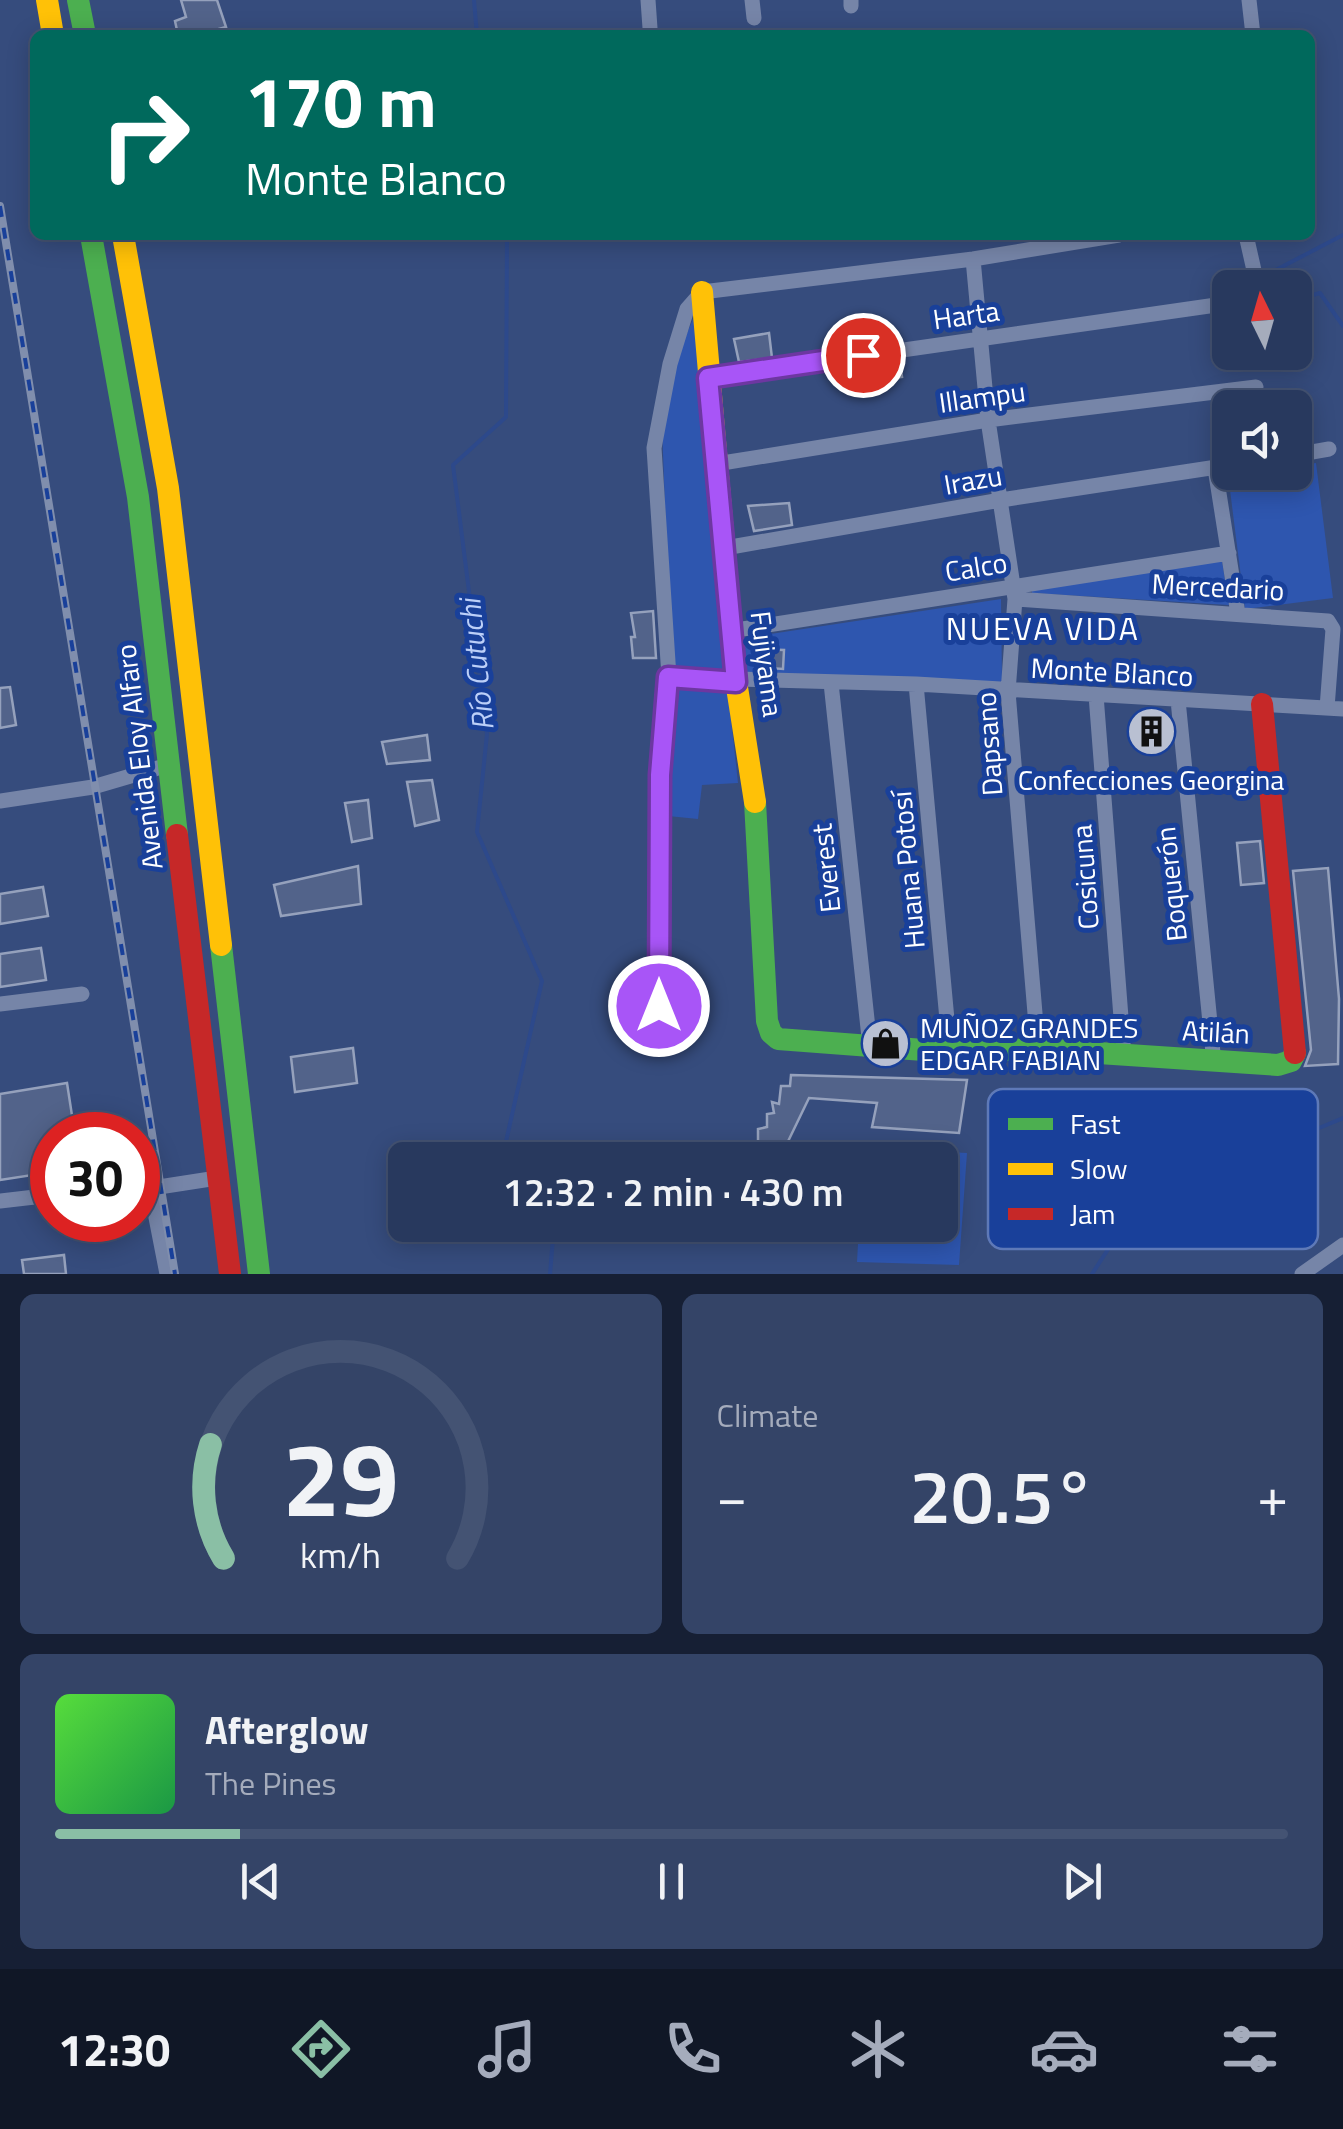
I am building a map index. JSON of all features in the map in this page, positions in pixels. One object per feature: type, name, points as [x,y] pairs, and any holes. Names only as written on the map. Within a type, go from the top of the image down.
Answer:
[{"type":"main road","points":[[46,0],[52,30]]},
{"type":"main road","points":[[78,0],[84,30]]},
{"type":"main road","name":"Avenida Eloy Alfaro","points":[[93,240],[138,496],[230,1274]]},
{"type":"main road","points":[[124,240],[168,488],[259,1274]]},
{"type":"main road","name":"Fujiyama","points":[[702,292],[730,630],[754,782],[767,1021],[778,1039]]},
{"type":"main road","name":"Atilán","points":[[778,1039],[950,1052],[1038,1049],[1214,1063],[1292,1061],[1296,1051],[1262,704]]},
{"type":"main road","points":[[256,1242],[274,1274]]},
{"type":"street","points":[[648,0],[650,28]]},
{"type":"street","points":[[752,0],[754,18]]},
{"type":"street","points":[[1249,0],[1252,30]]},
{"type":"street","points":[[659,1006],[660,775],[668,677],[654,448],[670,364],[687,309],[702,292],[974,259],[1089,240]]},
{"type":"street","points":[[1247,240],[1254,270]]},
{"type":"street","name":"Dapsano","points":[[974,259],[978,338],[1013,593],[1008,692],[1038,1049]]},
{"type":"street","name":"Harta","points":[[708,378],[1212,306]]},
{"type":"street","name":"Illampu","points":[[716,464],[988,420],[1256,388]]},
{"type":"street","points":[[1312,452],[1329,449]]},
{"type":"street","name":"Irazu","points":[[725,548],[1212,469]]},
{"type":"street","points":[[1225,490],[1238,614]]},
{"type":"street","name":"Calco","points":[[730,630],[1013,593],[1229,553]]},
{"type":"street","name":"Mercedario","points":[[1013,593],[1328,621],[1333,629],[1335,709]]},
{"type":"street","name":"Monte Blanco","points":[[668,677],[736,682],[916,684],[1335,709]]},
{"type":"street","name":"Everest","points":[[831,683],[870,1047]]},
{"type":"street","name":"Huana Potosí","points":[[916,684],[950,1052]]},
{"type":"street","name":"Cosicuna","points":[[1096,695],[1124,1056]]},
{"type":"street","name":"Boquerón","points":[[1178,700],[1214,1063]]},
{"type":"street","points":[[0,801],[93,787],[168,766]]},
{"type":"street","points":[[0,1004],[82,994]]},
{"type":"street","points":[[160,1186],[217,1178]]},
{"type":"street","points":[[0,1201],[30,1198]]},
{"type":"street","points":[[160,1238],[167,1274]]},
{"type":"street","points":[[1302,1274],[1343,1244]]},
{"type":"shaded area","points":[[698,307],[738,783],[702,785],[698,819],[668,816],[672,689],[662,427],[675,362]]},
{"type":"shaded area","points":[[1316,463],[1333,598],[1245,609],[1230,490],[1312,490],[1312,464]]},
{"type":"shaded area","points":[[1222,561],[1229,605],[1032,593],[1032,588]]},
{"type":"shaded area","points":[[1001,599],[1002,683],[745,672],[743,638]]},
{"type":"shaded area","points":[[958,1152],[967,1153],[959,1265],[857,1262],[858,1242],[958,1242]]},
{"type":"building","points":[[181,0],[217,0],[226,27],[177,30],[175,21],[186,17]]},
{"type":"building","points":[[769,333],[772,358],[739,362],[734,339]]},
{"type":"building","points":[[900,362],[902,377],[886,379],[889,387],[867,390],[864,367]]},
{"type":"building","points":[[789,503],[792,525],[754,531],[748,506]]},
{"type":"building","points":[[653,611],[656,658],[633,658],[631,613]]},
{"type":"building","points":[[756,649],[784,650],[783,669],[755,667]]},
{"type":"building","points":[[10,687],[16,725],[0,728],[0,688]]},
{"type":"building","name":"Confecciones Georgina","points":[[1161,719],[1165,744],[1141,746],[1138,720]]},
{"type":"building","points":[[427,735],[430,760],[387,764],[382,742]]},
{"type":"building","points":[[432,780],[439,820],[415,826],[407,782]]},
{"type":"building","points":[[368,800],[372,838],[352,842],[345,803]]},
{"type":"building","points":[[1260,841],[1264,883],[1241,885],[1237,843]]},
{"type":"building","points":[[358,866],[361,904],[281,916],[274,885]]},
{"type":"building","points":[[1328,868],[1339,999],[1338,1064],[1305,1066],[1311,1050],[1293,871]]},
{"type":"building","points":[[43,887],[48,916],[0,924],[0,894]]},
{"type":"building","points":[[41,948],[46,980],[0,987],[0,954]]},
{"type":"building","points":[[353,1048],[357,1083],[295,1092],[291,1057]]},
{"type":"building","points":[[791,1075],[967,1080],[959,1133],[872,1127],[877,1103],[809,1098],[788,1142],[758,1142],[758,1129],[767,1127],[767,1114],[774,1113],[772,1102],[779,1104],[781,1086],[790,1086]]},
{"type":"building","points":[[67,1083],[71,1112],[30,1112],[30,1175],[0,1180],[0,1094]]},
{"type":"building","points":[[64,1255],[66,1274],[24,1274],[22,1260]]},
{"type":"waterway","name":"Río Cutuchi","points":[[474,0],[477,30]]},
{"type":"waterway","points":[[1276,270],[1343,235]]},
{"type":"waterway","name":"Río Cutuchi","points":[[506,1142],[542,981],[477,832],[487,734],[453,465],[506,417],[507,240]]},
{"type":"waterway","points":[[1312,295],[1320,293],[1343,326]]},
{"type":"waterway","points":[[1318,1128],[1343,1118]]},
{"type":"waterway","name":"Río Cutuchi","points":[[550,1274],[553,1242]]},
{"type":"waterway","points":[[1092,1274],[1108,1249]]},
{"type":"railway","points":[[0,206],[175,1274]]},
{"type":"traffic: fast","points":[[78,0],[84,30]]},
{"type":"traffic: fast","points":[[92,240],[138,497],[177,835]]},
{"type":"traffic: fast","points":[[755,802],[767,1021],[778,1039],[950,1052],[1038,1049],[1278,1065],[1291,1061],[1295,1053]]},
{"type":"traffic: fast","points":[[221,945],[259,1274]]},
{"type":"traffic: slow","points":[[47,0],[52,30]]},
{"type":"traffic: slow","points":[[124,240],[168,488],[221,945]]},
{"type":"traffic: slow","points":[[702,292],[736,681],[755,802]]},
{"type":"traffic: jam","points":[[1262,704],[1295,1053]]},
{"type":"traffic: jam","points":[[177,835],[230,1274]]},
{"type":"place","name":"Confecciones Georgina","points":[[1151,732]]},
{"type":"place","name":"MUÑOZ GRANDES EDGAR FABIAN","points":[[885,1044]]},
{"type":"district","name":"NUEVA VIDA","points":[[1043,629]]},
{"type":"route","points":[[659,1006],[660,775],[668,677],[736,682],[708,378],[863,355]]}]
